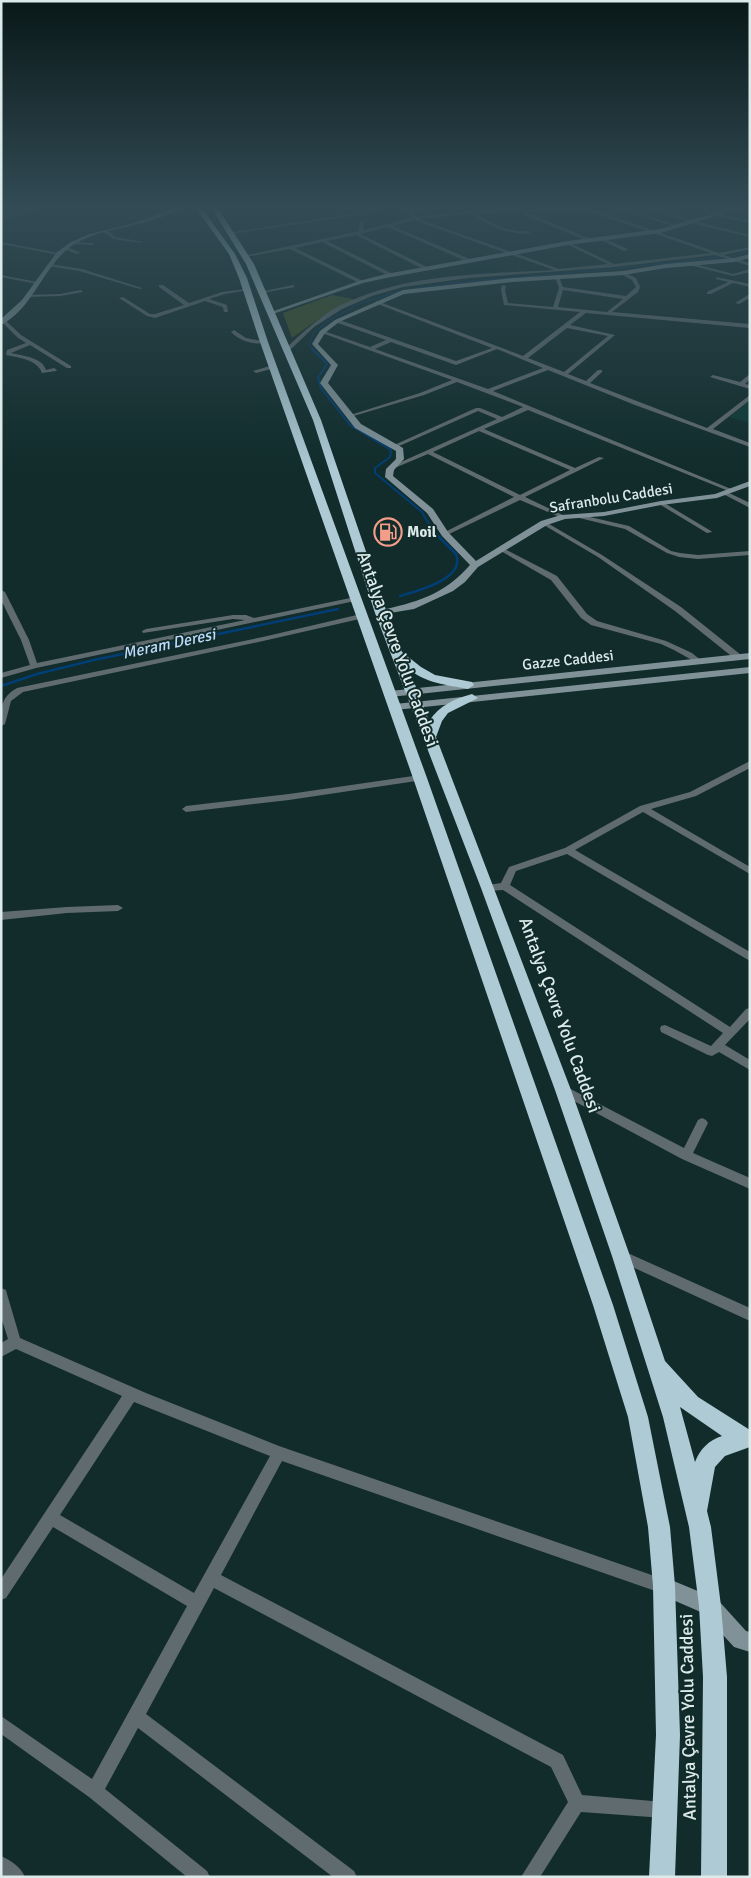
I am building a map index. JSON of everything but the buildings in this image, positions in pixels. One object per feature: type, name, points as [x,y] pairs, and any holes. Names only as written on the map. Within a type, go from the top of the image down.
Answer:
[{"type":"highway","name":"Antalya Çevre Yolu Caddesi","points":[[248,295],[360,616],[420,778],[603,1305],[638,1417],[659,1527],[664,1586],[668,1735],[662,1877]]},
{"type":"highway","name":"Antalya Çevre Yolu Caddesi","points":[[263,295],[317,420],[381,613],[488,888],[562,1090],[621,1256],[673,1417],[697,1512],[710,1606],[715,1677],[714,1877]]},
{"type":"highway","points":[[395,649],[408,664],[428,678],[468,685]]},
{"type":"highway","points":[[429,738],[435,719],[440,713],[454,704],[472,698]]},
{"type":"highway","points":[[656,1363],[690,1404],[748,1439]]},
{"type":"highway","points":[[697,1512],[705,1462],[718,1448],[748,1439]]},
{"type":"street","points":[[49,295],[27,296],[2,322],[19,336],[69,367]]},
{"type":"street","points":[[173,295],[188,305]]},
{"type":"street","points":[[122,298],[149,315],[155,316],[220,295]]},
{"type":"street","points":[[271,313],[324,295]]},
{"type":"street","points":[[287,350],[306,330],[335,310],[370,295]]},
{"type":"street","points":[[395,466],[402,455],[400,450],[368,433],[349,417],[324,383],[324,379],[334,364],[315,344],[322,332],[337,320],[396,295]]},
{"type":"street","points":[[504,295],[506,304],[750,326]]},
{"type":"street","points":[[554,308],[559,295]]},
{"type":"street","points":[[604,295],[626,298]]},
{"type":"street","points":[[608,313],[630,295]]},
{"type":"street","points":[[737,302],[750,296]]},
{"type":"street","points":[[206,300],[222,304],[225,306],[226,311]]},
{"type":"street","points":[[376,302],[524,358],[586,384],[750,445]]},
{"type":"street","points":[[524,358],[585,311]]},
{"type":"street","points":[[337,320],[456,363],[496,348]]},
{"type":"street","points":[[564,375],[612,335],[566,326]]},
{"type":"street","points":[[234,332],[248,341],[264,342]]},
{"type":"street","points":[[322,332],[488,391],[730,492],[750,506]]},
{"type":"street","points":[[371,349],[391,340]]},
{"type":"street","points":[[31,343],[8,354],[33,360],[43,367],[44,372],[54,370]]},
{"type":"street","points":[[256,371],[273,368]]},
{"type":"street","points":[[488,391],[548,368]]},
{"type":"street","points":[[586,384],[600,372]]},
{"type":"street","points":[[740,385],[750,376]]},
{"type":"street","points":[[712,377],[750,387]]},
{"type":"street","points":[[349,417],[422,394],[457,380]]},
{"type":"street","points":[[708,430],[750,396]]},
{"type":"street","points":[[475,565],[445,534],[430,511],[389,477],[390,470],[500,418],[527,408]]},
{"type":"street","points":[[395,446],[478,409],[500,418]]},
{"type":"street","points":[[479,428],[575,470]]},
{"type":"street","points":[[429,452],[519,497],[564,517]]},
{"type":"street","points":[[445,534],[601,458]]},
{"type":"street","name":"Safranbolu Caddesi","points":[[381,613],[411,607],[441,594],[462,580],[475,565],[544,523],[564,517],[604,514],[730,492],[749,484]]},
{"type":"street","points":[[661,503],[709,532]]},
{"type":"street","points":[[577,516],[627,527],[669,552],[679,555],[698,557],[750,553]]},
{"type":"street","points":[[544,523],[600,556],[678,609],[738,657]]},
{"type":"street","points":[[500,550],[554,578],[584,616],[594,624],[672,646],[691,655],[699,662]]},
{"type":"street","points":[[1,592],[25,640],[34,666]]},
{"type":"street","points":[[2,675],[34,666],[354,599]]},
{"type":"street","points":[[1,724],[7,700],[10,695],[20,690],[254,641],[360,616]]},
{"type":"street","points":[[146,631],[233,617],[246,617],[255,621]]},
{"type":"street","name":"Gazze Caddesi","points":[[392,700],[412,691],[750,656]]},
{"type":"street","name":"Gazze Caddesi","points":[[392,700],[416,704],[750,670]]},
{"type":"street","points":[[506,886],[512,869],[568,850],[643,808],[693,794],[750,764]]},
{"type":"street","points":[[186,809],[289,797],[420,778]]},
{"type":"street","points":[[643,808],[750,872]]},
{"type":"street","points":[[568,850],[750,957]]},
{"type":"street","points":[[488,888],[506,886],[731,1033]]},
{"type":"street","points":[[1,916],[48,911],[118,908]]},
{"type":"street","points":[[665,1029],[712,1052],[750,1012]]},
{"type":"street","points":[[718,1046],[750,1066]]},
{"type":"street","points":[[562,1090],[686,1155],[750,1184]]},
{"type":"street","points":[[686,1155],[702,1122]]},
{"type":"street","points":[[621,1256],[750,1314]]},
{"type":"street","points":[[1,1294],[14,1342]]},
{"type":"street","points":[[1,1351],[14,1342]]},
{"type":"street","points":[[14,1342],[131,1394],[279,1453],[664,1586],[710,1606],[741,1640],[750,1642]]},
{"type":"street","points":[[1,1594],[131,1394]]},
{"type":"street","points":[[95,1791],[279,1453]]},
{"type":"street","points":[[51,1518],[197,1603]]},
{"type":"street","points":[[212,1578],[557,1761],[577,1803]]},
{"type":"street","points":[[136,1716],[348,1877]]},
{"type":"street","points":[[1,1724],[95,1791],[201,1877]]},
{"type":"street","points":[[577,1803],[664,1810]]},
{"type":"street","points":[[530,1877],[577,1803]]},
{"type":"street","points":[[1,1865],[16,1877]]},
{"type":"shaded area","points":[[750,401],[750,423],[729,417]]},
{"type":"green space","points":[[332,295],[357,300],[323,316],[292,338],[283,313]]},
{"type":"waterway","name":"Meram Deresi","points":[[388,295],[361,303],[329,320],[313,334],[309,346],[327,364],[318,378],[321,388],[350,425],[391,450],[390,457],[375,468],[375,473],[422,512],[433,531]]},
{"type":"waterway","name":"Meram Deresi","points":[[400,596],[428,587],[447,577],[454,570],[457,563],[456,554],[433,531]]},
{"type":"waterway","name":"Meram Deresi","points":[[1,686],[37,674],[94,660],[338,609]]},
{"type":"place","name":"Moil","points":[[388,532]]}]
